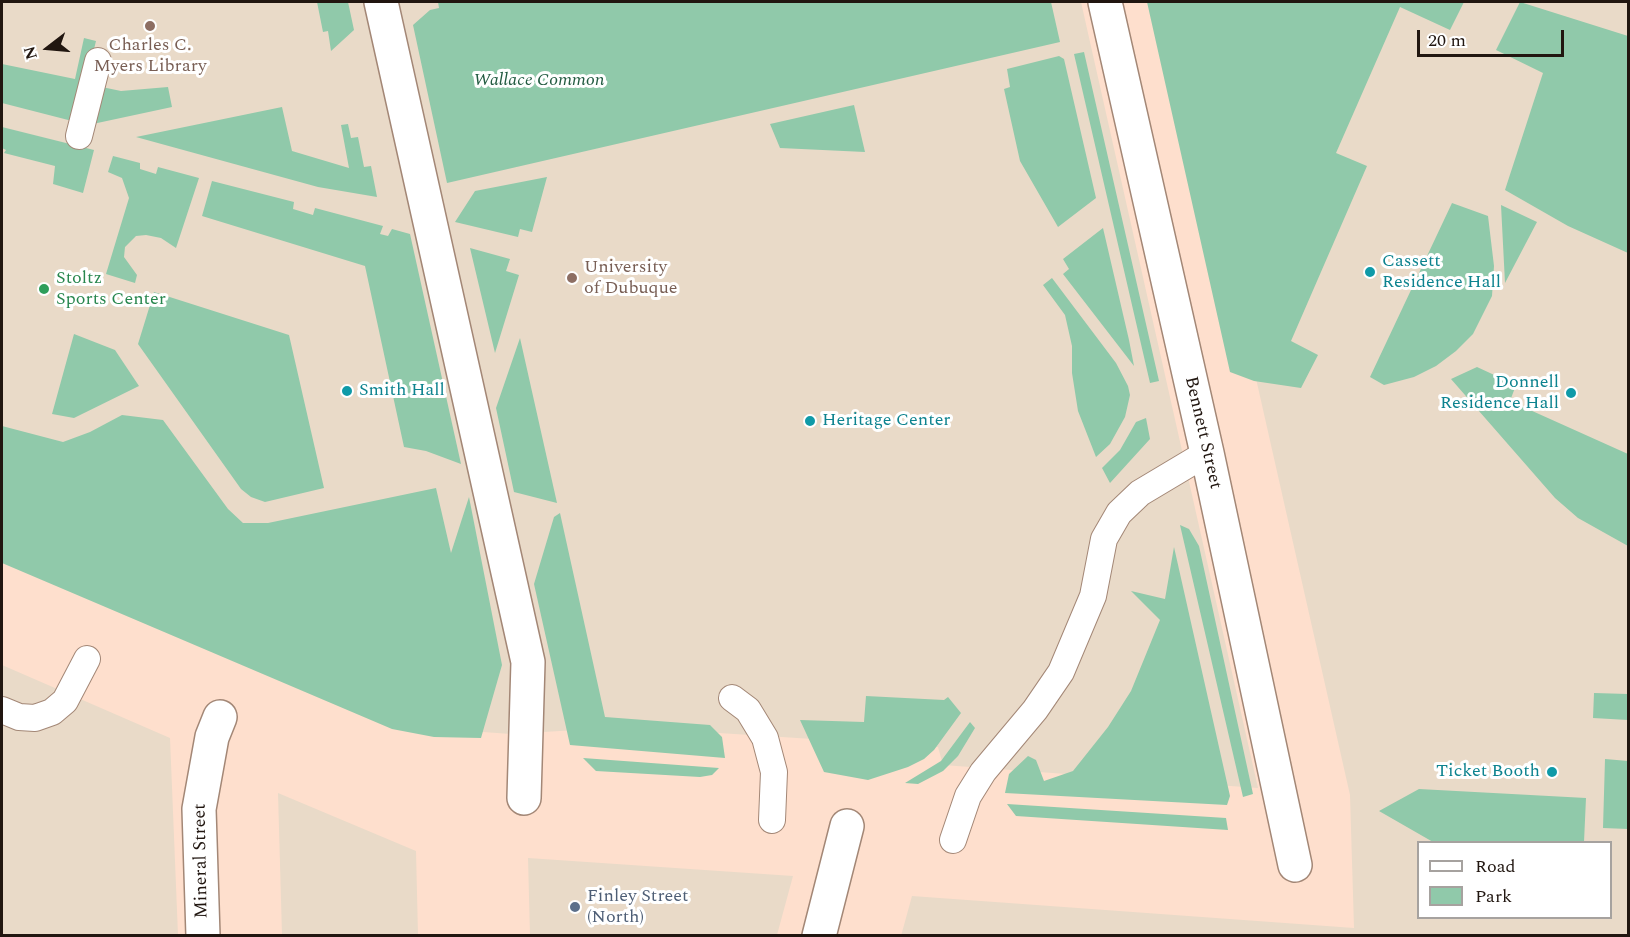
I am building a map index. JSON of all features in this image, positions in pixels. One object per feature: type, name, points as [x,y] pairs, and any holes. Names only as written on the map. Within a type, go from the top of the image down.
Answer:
[{"type":"street","points":[[381,2],[528,662],[524,798]]},
{"type":"street","name":"Bennett Street","points":[[1105,2],[1207,453],[1296,865]]},
{"type":"street","name":"Mineral Street","points":[[203,936],[199,809],[212,737],[220,717]]},
{"type":"street","points":[[819,936],[847,826]]},
{"type":"lane","points":[[79,136],[98,61]]},
{"type":"lane","points":[[953,840],[968,796],[983,772],[1035,710],[1061,672],[1093,596],[1104,539],[1119,513],[1140,493],[1207,453]]},
{"type":"lane","points":[[2,710],[19,717],[35,718],[52,712],[65,701],[87,659]]},
{"type":"lane","points":[[732,698],[748,710],[765,738],[774,772],[772,820]]},
{"type":"shaded area","name":"University of Dubuque","points":[[2,2],[1081,2],[1258,788],[943,765],[938,747],[625,727],[511,734],[441,729],[2,555]]},
{"type":"shaded area","points":[[1171,2],[1628,2],[1628,935],[901,936],[912,896],[1354,928],[1350,795]]},
{"type":"shaded area","points":[[2,665],[170,738],[178,935],[2,935]]},
{"type":"shaded area","points":[[278,793],[416,851],[418,935],[282,935]]},
{"type":"shaded area","points":[[528,858],[793,876],[777,935],[530,935]]},
{"type":"green space","points":[[317,2],[348,2],[354,30],[331,51],[328,31],[323,32]]},
{"type":"green space","name":"Wallace Common","points":[[438,2],[1051,2],[1060,42],[447,183],[413,25],[430,10],[439,8]]},
{"type":"green space","points":[[1147,2],[1464,2],[1450,30],[1400,7],[1336,153],[1367,166],[1291,341],[1318,355],[1301,388],[1254,381],[1230,372]]},
{"type":"green space","points":[[1520,2],[1628,36],[1628,253],[1568,226],[1505,190],[1543,73],[1496,50]]},
{"type":"green space","points":[[84,38],[96,41],[76,122],[2,103],[2,64],[75,79]]},
{"type":"green space","points":[[1084,52],[1159,381],[1150,383],[1074,54]]},
{"type":"green space","points":[[1059,56],[1064,59],[1096,198],[1058,227],[1020,161],[1004,89],[1010,87],[1007,69]]},
{"type":"green space","points":[[97,86],[121,91],[168,87],[172,107],[88,125]]},
{"type":"green space","points":[[854,105],[865,152],[780,148],[770,124]]},
{"type":"green space","points":[[282,107],[292,151],[349,168],[341,125],[348,124],[351,138],[358,137],[364,167],[371,166],[377,197],[318,187],[136,137]]},
{"type":"green space","points":[[2,127],[94,150],[83,193],[53,184],[55,166],[4,153],[6,150],[2,148]]},
{"type":"green space","points":[[113,156],[140,163],[140,169],[156,174],[158,167],[199,178],[176,248],[161,238],[146,235],[136,236],[125,247],[124,257],[137,275],[135,283],[106,274],[129,198],[122,178],[108,172]]},
{"type":"green space","points":[[547,177],[532,232],[520,229],[518,237],[455,222],[475,191]]},
{"type":"green space","points":[[212,181],[294,202],[293,209],[313,215],[315,208],[383,226],[380,234],[388,236],[392,229],[410,234],[461,464],[426,451],[404,447],[365,266],[202,216]]},
{"type":"green space","points":[[1452,203],[1488,216],[1494,266],[1492,296],[1473,334],[1456,351],[1436,366],[1414,377],[1384,385],[1370,377]]},
{"type":"green space","points":[[1501,205],[1537,222],[1505,283]]},
{"type":"green space","points":[[1103,228],[1134,366],[1063,274],[1069,269],[1063,259]]},
{"type":"green space","points":[[470,248],[510,259],[506,271],[519,275],[495,353]]},
{"type":"green space","points":[[1052,278],[1116,363],[1128,386],[1130,395],[1125,417],[1110,444],[1096,457],[1078,411],[1072,373],[1072,346],[1065,315],[1043,285]]},
{"type":"green space","points":[[154,292],[289,335],[324,488],[265,502],[251,497],[241,489],[138,344]]},
{"type":"green space","points":[[74,334],[115,350],[139,386],[74,418],[52,414]]},
{"type":"green space","points":[[520,338],[557,503],[514,492],[496,408]]},
{"type":"green space","points":[[1477,367],[1516,385],[1510,401],[1628,454],[1628,546],[1578,518],[1555,498],[1451,379]]},
{"type":"green space","points":[[122,415],[163,420],[228,509],[243,523],[268,523],[436,488],[451,553],[469,497],[502,665],[481,738],[434,737],[392,729],[2,563],[2,426],[63,442],[90,432]]},
{"type":"green space","points":[[1146,418],[1150,439],[1110,483],[1102,468],[1120,450],[1136,422]]},
{"type":"green space","points":[[560,513],[605,717],[710,725],[722,737],[725,758],[570,745],[534,584],[554,517]]},
{"type":"green space","points":[[1180,525],[1189,529],[1199,546],[1253,794],[1243,797]]},
{"type":"green space","points":[[1174,547],[1230,796],[1227,805],[1005,793],[1009,774],[1028,756],[1036,760],[1044,781],[1073,771],[1108,727],[1131,691],[1160,620],[1131,591],[1165,599]]},
{"type":"green space","points":[[1594,693],[1628,694],[1628,720],[1593,718]]},
{"type":"green space","points":[[866,696],[944,700],[948,697],[961,713],[934,750],[924,759],[908,767],[868,780],[824,772],[800,720],[864,722]]},
{"type":"green space","points":[[970,722],[975,728],[958,756],[943,771],[918,784],[905,783],[941,761]]},
{"type":"green space","points":[[583,758],[719,768],[712,775],[700,777],[596,771]]},
{"type":"green space","points":[[1605,759],[1628,761],[1628,829],[1603,828]]},
{"type":"green space","points":[[1419,789],[1586,798],[1584,841],[1431,841],[1379,811]]},
{"type":"green space","points":[[1007,804],[1226,818],[1228,830],[1016,816]]},
{"type":"place","name":"Charles C. Myers Library","points":[[150,26]]},
{"type":"place","name":"Cassett Residence Hall","points":[[1370,272]]},
{"type":"place","name":"University of Dubuque","points":[[572,278]]},
{"type":"place","name":"Stoltz Sports Center","points":[[44,289]]},
{"type":"place","name":"Smith Hall","points":[[347,391]]},
{"type":"place","name":"Donnell Residence Hall","points":[[1571,393]]},
{"type":"place","name":"Heritage Center","points":[[810,421]]},
{"type":"place","name":"Ticket Booth","points":[[1552,772]]},
{"type":"place","name":"Finley Street (North)","points":[[575,907]]}]
